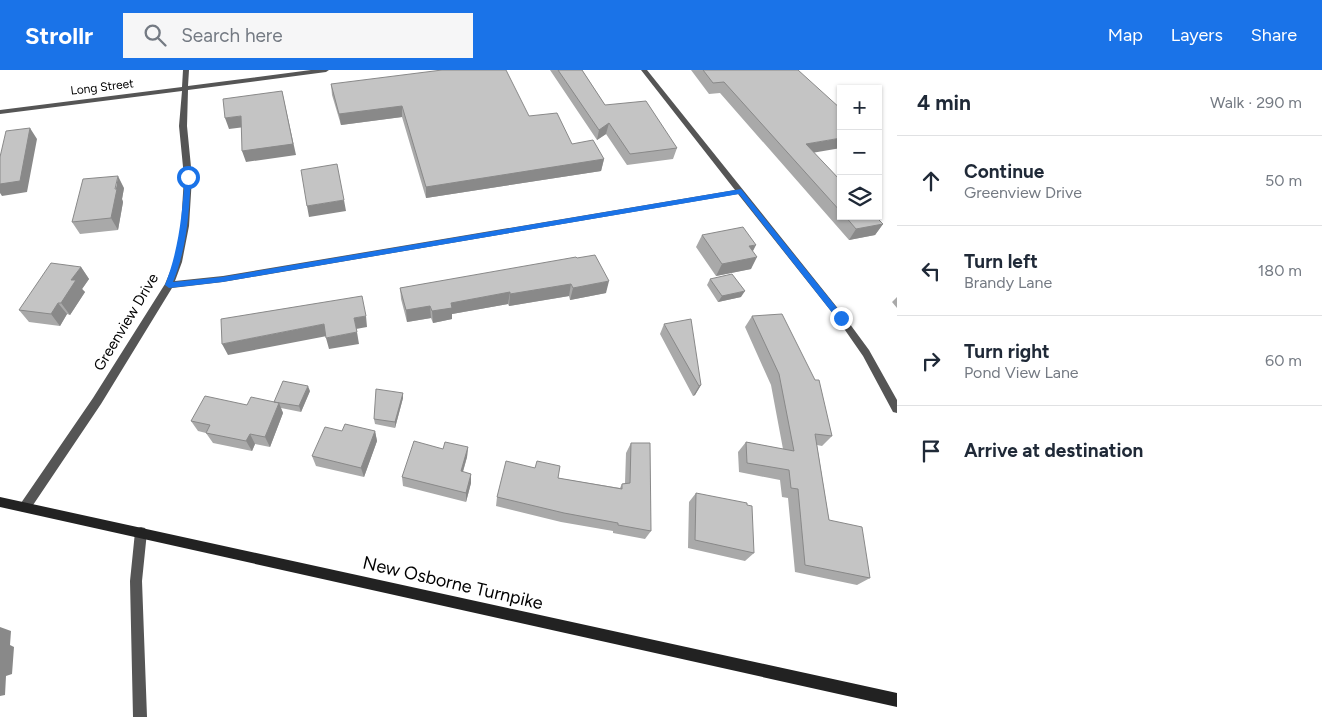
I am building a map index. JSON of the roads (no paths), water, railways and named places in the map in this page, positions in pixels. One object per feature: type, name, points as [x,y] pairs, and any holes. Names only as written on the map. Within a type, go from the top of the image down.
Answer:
[{"type":"street","name":"Greenview Drive","points":[[25,507],[97,401],[169,285],[178,262],[185,226],[188,177],[183,126],[186,70]]},
{"type":"street","name":"Long Street","points":[[0,112],[326,70]]},
{"type":"street","points":[[644,70],[841,318],[866,353],[897,409]]},
{"type":"street","points":[[169,285],[222,279],[741,191]]},
{"type":"street","name":"New Osborne Turnpike","points":[[0,502],[897,700]]},
{"type":"street","points":[[140,717],[136,580],[141,532]]}]
